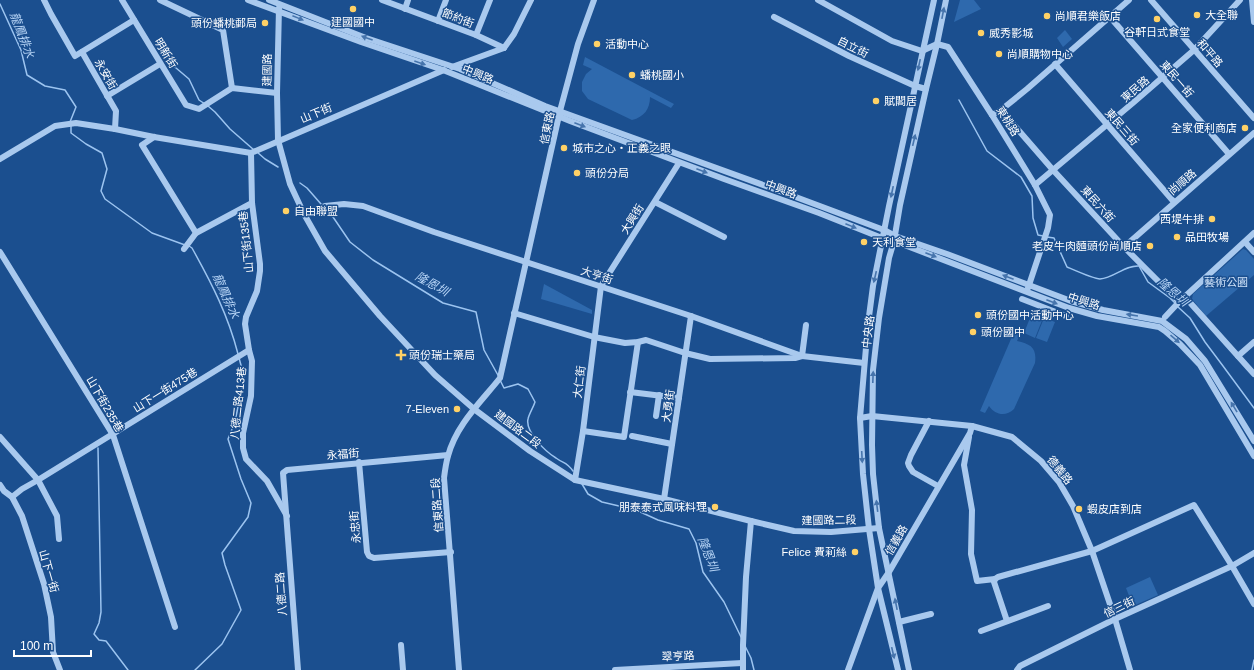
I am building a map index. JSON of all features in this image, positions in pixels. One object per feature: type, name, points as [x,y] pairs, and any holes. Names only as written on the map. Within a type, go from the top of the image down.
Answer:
[{"type":"street","name":"永安街","points":[[44,0],[50,14],[76,56],[82,52],[116,111],[115,129]]},
{"type":"street","name":"明新街","points":[[122,0],[186,105],[203,106],[232,88]]},
{"type":"street","points":[[160,0],[223,30],[232,88],[277,93]]},
{"type":"street","name":"中興路","points":[[248,0],[884,230],[895,238],[1069,308],[1097,316],[1159,327],[1180,344],[1200,365],[1254,456]]},
{"type":"street","name":"中興路","points":[[269,0],[279,2],[366,38],[452,67],[545,106],[560,114],[679,162],[882,238],[895,238],[1029,285],[1071,302],[1103,310],[1162,321],[1186,339],[1205,361],[1254,441]]},
{"type":"street","name":"節約街","points":[[382,0],[476,35],[504,48]]},
{"type":"street","points":[[405,9],[408,0]]},
{"type":"street","points":[[438,21],[446,0]]},
{"type":"street","points":[[476,35],[490,0]]},
{"type":"street","points":[[504,48],[514,34],[531,0]]},
{"type":"street","points":[[585,0],[593,2]]},
{"type":"street","points":[[818,0],[892,41],[922,51],[937,44]]},
{"type":"street","name":"中央路","points":[[898,670],[878,588],[869,529],[863,474],[860,418],[864,363],[873,286],[882,238],[934,0]]},
{"type":"street","name":"中央路","points":[[909,670],[879,528],[873,474],[873,370],[879,318],[889,258],[895,238],[900,205],[946,0]]},
{"type":"street","points":[[992,115],[1001,110],[1129,0]]},
{"type":"street","name":"和平路","points":[[1151,0],[1254,118]]},
{"type":"street","name":"東民路","points":[[1035,185],[1163,78],[1194,50],[1240,0]]},
{"type":"street","points":[[1252,0],[1254,22]]},
{"type":"street","name":"建國路","points":[[278,140],[277,93],[279,2]]},
{"type":"street","name":"信東路","points":[[527,262],[560,114],[578,44],[593,2]]},
{"type":"street","name":"自立街","points":[[774,17],[849,56],[915,86],[926,89]]},
{"type":"street","name":"東民一街","points":[[1110,17],[1229,154]]},
{"type":"street","points":[[82,52],[134,20]]},
{"type":"street","name":"東桃路","points":[[937,44],[948,47],[1035,185],[1050,215],[1046,235],[1029,285]]},
{"type":"street","name":"山下街","points":[[254,151],[442,70],[504,48]]},
{"type":"street","points":[[107,96],[160,64]]},
{"type":"street","name":"東民三街","points":[[1055,64],[1174,202]]},
{"type":"street","name":"東民六街","points":[[1001,110],[1053,170],[1124,247],[1179,303]]},
{"type":"street","points":[[0,159],[55,126],[76,123],[154,137],[254,151]]},
{"type":"street","name":"尚順路","points":[[1124,247],[1254,133]]},
{"type":"street","points":[[154,137],[142,145],[196,234]]},
{"type":"street","name":"建國路二段","points":[[278,140],[290,184],[304,214],[325,251],[380,316],[435,375],[474,409],[530,452],[575,480],[664,499],[794,531],[831,532],[879,528]]},
{"type":"street","name":"山下街135巷","points":[[247,352],[246,317],[257,291],[260,271],[252,202],[254,151]]},
{"type":"street","name":"大興街","points":[[601,286],[679,162]]},
{"type":"street","points":[[185,248],[196,234],[252,202]]},
{"type":"street","points":[[654,202],[724,237]]},
{"type":"street","name":"大亨街","points":[[304,214],[323,207],[344,204],[363,206],[434,232],[691,316],[802,356],[864,363]]},
{"type":"street","points":[[819,214],[822,207]]},
{"type":"street","points":[[1165,317],[1254,233]]},
{"type":"street","points":[[1245,242],[1254,252]]},
{"type":"street","name":"山下街235巷","points":[[0,252],[113,435],[175,627]]},
{"type":"street","name":"信東路二段","points":[[459,670],[451,552],[444,478],[448,455],[457,434],[474,409],[499,379],[527,262]]},
{"type":"street","points":[[1027,292],[1029,285]]},
{"type":"street","name":"大仁街","points":[[575,480],[583,431],[601,286]]},
{"type":"street","points":[[1185,297],[1254,374]]},
{"type":"street","points":[[1022,299],[1066,316]]},
{"type":"street","points":[[514,313],[594,337],[625,343],[646,340],[685,353],[710,359],[795,358],[802,356],[806,325]]},
{"type":"street","name":"大勇街","points":[[664,499],[691,316]]},
{"type":"street","points":[[583,431],[624,436],[638,342]]},
{"type":"street","points":[[1238,356],[1254,342]]},
{"type":"street","name":"山下一街475巷","points":[[12,497],[22,489],[113,435],[247,352]]},
{"type":"street","name":"八德二路413巷","points":[[247,352],[252,361],[249,408],[243,434],[244,453],[246,458],[267,481],[286,516]]},
{"type":"street","points":[[630,392],[679,398]]},
{"type":"street","points":[[656,416],[659,395]]},
{"type":"street","name":"德義路","points":[[860,418],[872,416],[972,426],[1012,438],[1041,461],[1059,482],[1073,506],[1092,551],[1115,619],[1130,670]]},
{"type":"street","points":[[929,421],[908,463],[913,472],[938,486]]},
{"type":"street","name":"信義路","points":[[848,670],[878,588],[889,572],[970,433],[972,426]]},
{"type":"street","points":[[970,433],[964,465],[972,510],[971,554],[977,581],[994,581],[998,577],[1092,551],[1194,505],[1254,604]]},
{"type":"street","points":[[632,436],[672,444]]},
{"type":"street","points":[[0,437],[38,480],[57,516],[59,539]]},
{"type":"street","name":"永福街","points":[[286,516],[283,474],[287,470],[359,462],[448,455]]},
{"type":"street","name":"永忠街","points":[[359,462],[367,552],[369,556],[374,558],[451,552]]},
{"type":"street","name":"山下一街","points":[[0,485],[4,491],[12,497],[22,516],[44,584],[51,617],[53,652],[60,670]]},
{"type":"street","name":"八德二路","points":[[286,516],[298,670]]},
{"type":"street","points":[[743,670],[742,663],[746,576],[751,521]]},
{"type":"street","name":"信三街","points":[[1017,670],[1020,666],[1115,619],[1232,566],[1254,553]]},
{"type":"street","points":[[994,581],[1007,621]]},
{"type":"street","points":[[981,631],[1048,606]]},
{"type":"street","points":[[899,622],[931,614]]},
{"type":"street","points":[[401,645],[403,670]]},
{"type":"street","name":"翠亨路","points":[[615,670],[742,663]]},
{"type":"green space","points":[[960,0],[974,0],[981,9],[954,22]]},
{"type":"green space","points":[[1065,30],[1072,39],[1063,47],[1057,38]]},
{"type":"green space","points":[[585,57],[674,104],[671,108],[650,97],[646,112],[640,117],[632,120],[588,99],[582,91],[582,82],[586,74],[592,69],[583,65]]},
{"type":"green space","name":"藝術公園","points":[[1243,249],[1246,250],[1254,259],[1254,275],[1206,316],[1192,299],[1193,294]]},
{"type":"green space","points":[[544,284],[592,310],[592,314],[541,299]]},
{"type":"green space","points":[[1032,313],[1043,318],[1035,338],[1024,333]]},
{"type":"green space","points":[[1044,318],[1055,322],[1047,342],[1036,338]]},
{"type":"green space","points":[[1014,332],[1020,334],[1017,341],[1029,345],[1034,350],[1035,363],[1014,409],[1011,412],[1004,414],[997,413],[989,406],[985,413],[980,411]]},
{"type":"green space","points":[[1150,577],[1158,595],[1133,606],[1126,588]]},
{"type":"waterway","name":"龍鳳排水","points":[[0,4],[21,50],[27,75],[45,86],[65,90],[76,107],[70,122]]},
{"type":"waterway","name":"隆恩圳","points":[[169,62],[189,79],[199,100],[205,104]]},
{"type":"waterway","name":"隆恩圳","points":[[959,100],[987,151],[1021,177],[1032,196],[1033,218],[1038,235],[1043,236]]},
{"type":"waterway","name":"隆恩圳","points":[[208,106],[230,129],[254,150]]},
{"type":"waterway","name":"龍鳳排水","points":[[71,125],[71,133],[102,153],[107,169],[101,191],[105,199],[152,233],[185,245]]},
{"type":"waterway","name":"隆恩圳","points":[[257,152],[278,167]]},
{"type":"waterway","name":"隆恩圳","points":[[300,183],[307,188],[321,204]]},
{"type":"waterway","name":"隆恩圳","points":[[325,209],[333,217],[350,242],[373,260],[443,303],[476,312],[484,350],[499,377]]},
{"type":"waterway","name":"隆恩圳","points":[[1047,237],[1054,238],[1067,267],[1100,279],[1129,267],[1139,266],[1148,282],[1176,304]]},
{"type":"waterway","name":"龍鳳排水","points":[[189,246],[192,248],[219,300],[238,354]]},
{"type":"waterway","name":"隆恩圳","points":[[1178,307],[1190,318],[1205,342],[1254,408]]},
{"type":"waterway","name":"龍鳳排水","points":[[195,670],[222,644],[241,610],[222,553],[248,517],[251,503],[241,479],[228,439],[235,422],[244,376],[239,358]]},
{"type":"waterway","name":"隆恩圳","points":[[500,380],[504,388],[518,384],[528,389],[535,402],[528,419],[530,430],[542,446],[552,455],[567,464],[573,471]]},
{"type":"waterway","points":[[98,448],[101,612],[99,623],[94,634],[99,640],[106,641],[128,670]]},
{"type":"waterway","name":"隆恩圳","points":[[582,484],[588,494],[602,502],[636,510],[658,520],[689,529],[696,543],[703,572],[724,602],[741,637]]},
{"type":"waterway","name":"隆恩圳","points":[[745,646],[751,658],[754,670]]},
{"type":"waterway","name":"隆恩圳","points":[[1252,670],[1254,660]]},
{"type":"place","name":"建國國中","points":[[353,9]]},
{"type":"place","name":"大全聯","points":[[1197,15]]},
{"type":"place","name":"尚順君樂飯店","points":[[1047,16]]},
{"type":"place","name":"谷軒日式食堂","points":[[1157,19]]},
{"type":"place","name":"頭份蟠桃郵局","points":[[265,23]]},
{"type":"place","name":"威秀影城","points":[[981,33]]},
{"type":"place","name":"活動中心","points":[[597,44]]},
{"type":"place","name":"尚順購物中心","points":[[999,54]]},
{"type":"place","name":"蟠桃國小","points":[[632,75]]},
{"type":"place","name":"賦閣居","points":[[876,101]]},
{"type":"place","name":"全家便利商店","points":[[1245,128]]},
{"type":"place","name":"城市之心‧正義之眼","points":[[564,148]]},
{"type":"place","name":"頭份分局","points":[[577,173]]},
{"type":"place","name":"自由聯盟","points":[[286,211]]},
{"type":"place","name":"西堤牛排","points":[[1212,219]]},
{"type":"place","name":"品田牧場","points":[[1177,237]]},
{"type":"place","name":"天利食堂","points":[[864,242]]},
{"type":"place","name":"老皮牛肉麵頭份尚順店","points":[[1150,246]]},
{"type":"place","name":"頭份國中活動中心","points":[[978,315]]},
{"type":"place","name":"頭份國中","points":[[973,332]]},
{"type":"place","name":"頭份瑞士藥局","points":[[401,355]]},
{"type":"place","name":"7-Eleven","points":[[457,409]]},
{"type":"place","name":"朋泰泰式風味料理","points":[[715,507]]},
{"type":"place","name":"蝦皮店到店","points":[[1079,509]]},
{"type":"place","name":"Felice 費莉絲","points":[[855,552]]}]
